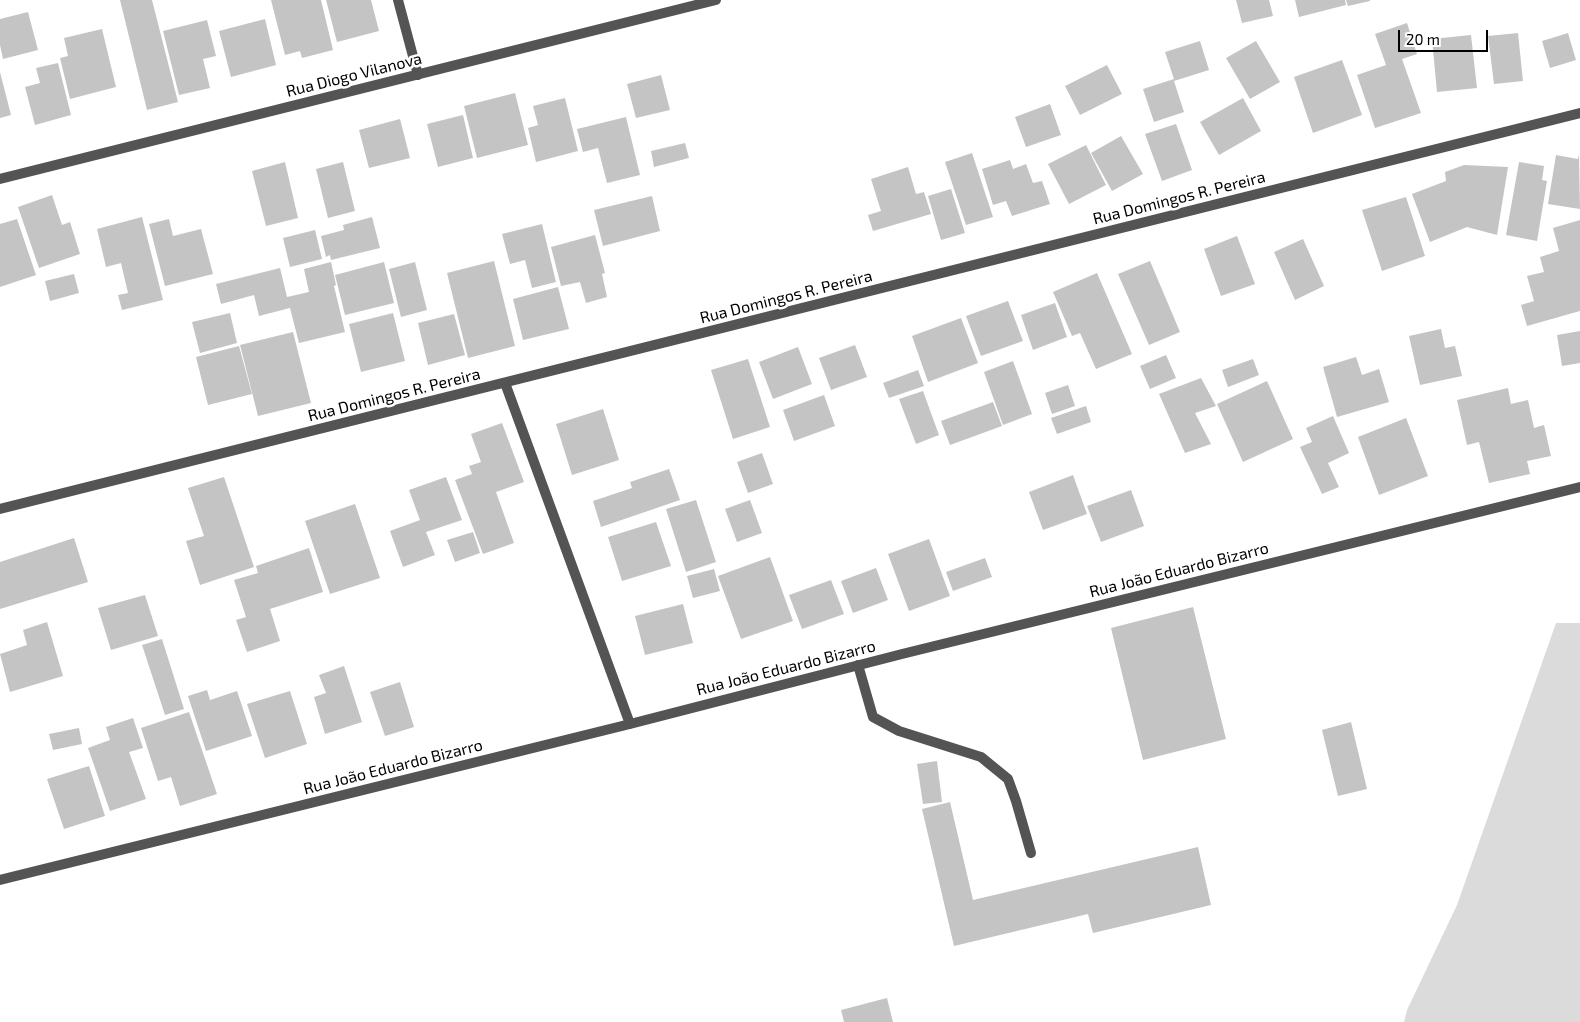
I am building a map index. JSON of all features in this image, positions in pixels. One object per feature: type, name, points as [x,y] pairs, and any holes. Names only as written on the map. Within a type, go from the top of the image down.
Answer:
[{"type":"street","points":[[398,0],[418,75]]},
{"type":"street","name":"Rua Diogo Vilanova","points":[[0,180],[716,0]]},
{"type":"street","name":"Rua Domingos R. Pereira","points":[[0,509],[1580,113]]},
{"type":"street","points":[[505,382],[630,724]]},
{"type":"street","name":"Rua João Eduardo Bizarro","points":[[0,880],[1580,486]]},
{"type":"street","points":[[858,665],[873,717],[898,732],[981,757],[1008,779],[1030,853]]},
{"type":"shaded area","points":[[1556,623],[1580,623],[1580,1022],[1404,1022],[1407,1010],[1457,905]]},
{"type":"building","points":[[120,0],[152,0],[178,102],[147,110]]},
{"type":"building","points":[[271,0],[321,0],[333,50],[302,58],[300,51],[285,55]]},
{"type":"building","points":[[326,0],[371,0],[379,31],[337,42]]},
{"type":"building","points":[[1236,0],[1269,0],[1273,16],[1242,23]]},
{"type":"building","points":[[1295,0],[1345,0],[1346,5],[1299,17]]},
{"type":"building","points":[[1346,0],[1370,0],[1370,1],[1348,6]]},
{"type":"building","points":[[28,12],[38,50],[3,59],[0,45],[0,19]]},
{"type":"building","points":[[265,19],[276,65],[231,77],[219,31]]},
{"type":"building","points":[[207,20],[216,56],[203,59],[210,88],[179,95],[163,31]]},
{"type":"building","points":[[1407,23],[1417,54],[1402,59],[1421,113],[1375,128],[1357,75],[1386,65],[1375,34]]},
{"type":"building","points":[[102,29],[116,87],[70,99],[60,58],[68,56],[64,38]]},
{"type":"building","points":[[1518,33],[1523,81],[1494,84],[1488,36]]},
{"type":"building","points":[[1568,33],[1576,60],[1550,68],[1542,41]]},
{"type":"building","points":[[1471,35],[1477,88],[1437,92],[1432,39]]},
{"type":"building","points":[[1200,41],[1209,70],[1174,81],[1184,112],[1154,122],[1143,89],[1174,79],[1165,52]]},
{"type":"building","points":[[1256,41],[1280,82],[1250,99],[1226,58]]},
{"type":"building","points":[[1342,60],[1362,115],[1313,133],[1294,77]]},
{"type":"building","points":[[58,63],[71,115],[35,125],[25,87],[40,83],[36,68]]},
{"type":"building","points":[[1107,65],[1122,94],[1080,115],[1065,86]]},
{"type":"building","points":[[0,72],[11,115],[0,118]]},
{"type":"building","points":[[661,75],[670,110],[636,118],[627,84]]},
{"type":"building","points":[[515,93],[528,145],[477,158],[464,106]]},
{"type":"building","points":[[565,98],[578,151],[536,162],[528,128],[538,125],[533,106]]},
{"type":"building","points":[[1243,98],[1261,131],[1219,155],[1200,122]]},
{"type":"building","points":[[1050,104],[1061,135],[1026,147],[1015,117]]},
{"type":"building","points":[[463,115],[473,158],[438,167],[427,124]]},
{"type":"building","points":[[626,117],[640,175],[607,183],[598,148],[583,152],[577,129]]},
{"type":"building","points":[[400,119],[410,158],[369,168],[359,130]]},
{"type":"building","points":[[1176,124],[1192,170],[1162,181],[1145,134]]},
{"type":"building","points":[[1121,136],[1143,174],[1112,191],[1091,153]]},
{"type":"building","points":[[685,143],[689,158],[654,167],[651,151]]},
{"type":"building","points":[[1086,145],[1106,185],[1069,204],[1048,164]]},
{"type":"building","points":[[972,153],[993,217],[966,225],[945,162]]},
{"type":"building","points":[[1579,154],[1580,209],[1548,204],[1556,155],[1578,159]]},
{"type":"building","points":[[1010,160],[1013,169],[1026,164],[1033,183],[1042,181],[1050,204],[1012,216],[1006,201],[993,205],[982,169]]},
{"type":"building","points":[[285,162],[298,218],[266,226],[252,171]]},
{"type":"building","points":[[343,162],[355,211],[328,218],[316,169]]},
{"type":"building","points":[[1519,162],[1544,166],[1542,180],[1547,181],[1537,241],[1506,235]]},
{"type":"building","points":[[1464,165],[1508,167],[1497,235],[1467,227],[1430,242],[1412,194],[1446,181],[1445,172]]},
{"type":"building","points":[[908,167],[916,194],[924,192],[931,214],[873,231],[868,215],[881,211],[871,179]]},
{"type":"building","points":[[951,189],[965,233],[941,240],[928,196]]},
{"type":"building","points":[[52,195],[62,225],[70,222],[80,254],[39,268],[18,207]]},
{"type":"building","points":[[652,196],[660,231],[603,246],[594,210]]},
{"type":"building","points":[[1406,197],[1425,256],[1382,271],[1362,210]]},
{"type":"building","points":[[142,217],[163,300],[122,310],[118,295],[128,293],[121,263],[106,267],[97,229]]},
{"type":"building","points":[[372,217],[380,248],[331,260],[330,255],[326,257],[321,236],[344,230],[343,225]]},
{"type":"building","points":[[17,219],[36,275],[0,287],[0,224]]},
{"type":"building","points":[[169,219],[173,236],[201,229],[213,274],[165,286],[149,224]]},
{"type":"building","points":[[1580,220],[1580,311],[1527,326],[1521,305],[1534,301],[1527,276],[1544,272],[1540,257],[1559,251],[1553,228]]},
{"type":"building","points":[[542,224],[556,282],[532,288],[525,260],[510,264],[502,234]]},
{"type":"building","points":[[315,230],[322,259],[290,267],[283,238]]},
{"type":"building","points":[[595,235],[605,273],[602,274],[607,297],[586,303],[580,282],[561,286],[551,247]]},
{"type":"building","points":[[1237,236],[1255,284],[1221,296],[1204,249]]},
{"type":"building","points":[[1303,239],[1324,286],[1295,300],[1274,252]]},
{"type":"building","points":[[494,261],[515,346],[468,358],[447,273]]},
{"type":"building","points":[[1150,261],[1180,332],[1149,345],[1118,274]]},
{"type":"building","points":[[331,262],[336,285],[334,286],[345,332],[299,343],[290,308],[259,316],[254,295],[221,304],[216,284],[280,268],[287,297],[309,292],[304,269]]},
{"type":"building","points":[[384,262],[394,303],[345,315],[335,275]]},
{"type":"building","points":[[415,262],[427,310],[401,317],[389,269]]},
{"type":"building","points":[[1097,273],[1132,354],[1096,369],[1080,333],[1072,336],[1053,292]]},
{"type":"building","points":[[74,274],[79,293],[50,301],[45,281]]},
{"type":"building","points":[[558,287],[569,329],[523,340],[513,299]]},
{"type":"building","points":[[1008,301],[1023,341],[981,356],[966,316]]},
{"type":"building","points":[[1055,303],[1067,337],[1033,350],[1021,315]]},
{"type":"building","points":[[230,313],[237,343],[200,353],[192,322]]},
{"type":"building","points":[[393,313],[405,361],[361,372],[349,324]]},
{"type":"building","points":[[454,314],[465,355],[428,365],[418,323]]},
{"type":"building","points":[[961,318],[978,363],[928,382],[912,336]]},
{"type":"building","points":[[1441,329],[1445,348],[1455,346],[1462,376],[1420,385],[1409,336]]},
{"type":"building","points":[[1580,331],[1580,363],[1562,366],[1557,335]]},
{"type":"building","points":[[293,332],[311,403],[258,416],[240,345]]},
{"type":"building","points":[[855,345],[867,377],[831,390],[819,358]]},
{"type":"building","points":[[239,346],[252,394],[208,405],[196,357]]},
{"type":"building","points":[[798,347],[812,384],[773,399],[759,362]]},
{"type":"building","points":[[1166,355],[1176,378],[1150,389],[1140,366]]},
{"type":"building","points":[[1356,357],[1362,375],[1379,369],[1389,402],[1337,417],[1323,367]]},
{"type":"building","points":[[748,359],[770,427],[733,439],[711,370]]},
{"type":"building","points":[[1253,359],[1259,375],[1228,387],[1222,370]]},
{"type":"building","points":[[1013,361],[1032,414],[1003,425],[984,372]]},
{"type":"building","points":[[918,370],[924,386],[889,398],[883,383]]},
{"type":"building","points":[[1201,378],[1216,406],[1195,413],[1211,444],[1185,453],[1159,394]]},
{"type":"building","points":[[1267,381],[1293,439],[1243,462],[1217,404]]},
{"type":"building","points":[[1068,385],[1075,406],[1052,414],[1045,393]]},
{"type":"building","points":[[1508,388],[1511,404],[1528,400],[1534,428],[1544,425],[1551,456],[1527,461],[1530,474],[1489,483],[1479,442],[1467,445],[1457,400]]},
{"type":"building","points":[[923,391],[939,435],[916,444],[899,399]]},
{"type":"building","points":[[824,395],[835,426],[794,441],[783,410]]},
{"type":"building","points":[[993,402],[1002,426],[950,445],[941,421]]},
{"type":"building","points":[[1086,406],[1091,422],[1057,434],[1051,418]]},
{"type":"building","points":[[603,409],[619,460],[572,475],[556,424]]},
{"type":"building","points":[[1333,416],[1349,453],[1328,463],[1339,487],[1322,494],[1300,447],[1312,442],[1306,428]]},
{"type":"building","points":[[1406,418],[1428,476],[1379,495],[1358,437]]},
{"type":"building","points":[[502,423],[524,482],[496,492],[514,543],[483,554],[455,480],[472,474],[469,466],[481,462],[471,434]]},
{"type":"building","points":[[762,453],[773,484],[748,493],[737,462]]},
{"type":"building","points":[[669,469],[680,500],[601,527],[593,501],[632,488],[630,482]]},
{"type":"building","points":[[1073,475],[1087,514],[1043,530],[1029,492]]},
{"type":"building","points":[[224,477],[254,567],[200,585],[186,541],[204,536],[188,488]]},
{"type":"building","points":[[446,477],[462,520],[426,532],[435,555],[403,567],[390,531],[420,520],[409,490]]},
{"type":"building","points":[[1131,490],[1144,526],[1101,542],[1087,506]]},
{"type":"building","points":[[696,500],[716,562],[686,572],[666,509]]},
{"type":"building","points":[[750,500],[762,533],[737,542],[725,509]]},
{"type":"building","points":[[355,504],[380,578],[330,594],[305,521]]},
{"type":"building","points":[[656,522],[671,566],[622,581],[608,537]]},
{"type":"building","points":[[473,532],[480,553],[455,562],[447,540]]},
{"type":"building","points":[[74,538],[88,582],[0,609],[0,562]]},
{"type":"building","points":[[929,539],[950,596],[909,611],[888,554]]},
{"type":"building","points":[[309,548],[323,592],[270,609],[280,641],[247,652],[236,620],[246,617],[234,580],[258,573],[256,566]]},
{"type":"building","points":[[770,557],[793,621],[741,639],[718,576]]},
{"type":"building","points":[[985,558],[992,577],[953,591],[946,572]]},
{"type":"building","points":[[876,568],[888,600],[853,613],[841,581]]},
{"type":"building","points":[[714,569],[720,591],[693,598],[687,576]]},
{"type":"building","points":[[831,580],[844,614],[802,629],[789,595]]},
{"type":"building","points":[[145,595],[158,636],[111,650],[98,608]]},
{"type":"building","points":[[683,604],[693,643],[645,655],[635,616]]},
{"type":"building","points":[[1193,607],[1226,739],[1143,760],[1111,628]]},
{"type":"building","points":[[47,622],[63,676],[10,692],[0,654],[27,645],[23,630]]},
{"type":"building","points":[[162,639],[184,709],[165,715],[142,645]]},
{"type":"building","points":[[344,666],[362,722],[325,734],[314,697],[326,693],[319,675]]},
{"type":"building","points":[[400,682],[414,727],[385,736],[370,692]]},
{"type":"building","points":[[207,690],[210,700],[237,691],[252,736],[206,751],[188,696]]},
{"type":"building","points":[[290,691],[307,744],[265,758],[247,704]]},
{"type":"building","points":[[189,712],[217,794],[180,806],[171,777],[158,781],[141,728]]},
{"type":"building","points":[[133,718],[143,748],[129,752],[146,799],[110,811],[88,748],[110,740],[106,727]]},
{"type":"building","points":[[1351,722],[1367,789],[1338,796],[1322,730]]},
{"type":"building","points":[[79,728],[82,744],[53,750],[49,734]]},
{"type":"building","points":[[937,761],[942,802],[923,804],[917,764]]},
{"type":"building","points":[[89,766],[105,816],[64,829],[47,779]]},
{"type":"building","points":[[950,802],[973,900],[1198,847],[1211,905],[1093,933],[1088,914],[954,946],[922,809]]},
{"type":"building","points":[[887,998],[893,1022],[844,1022],[841,1010]]}]
